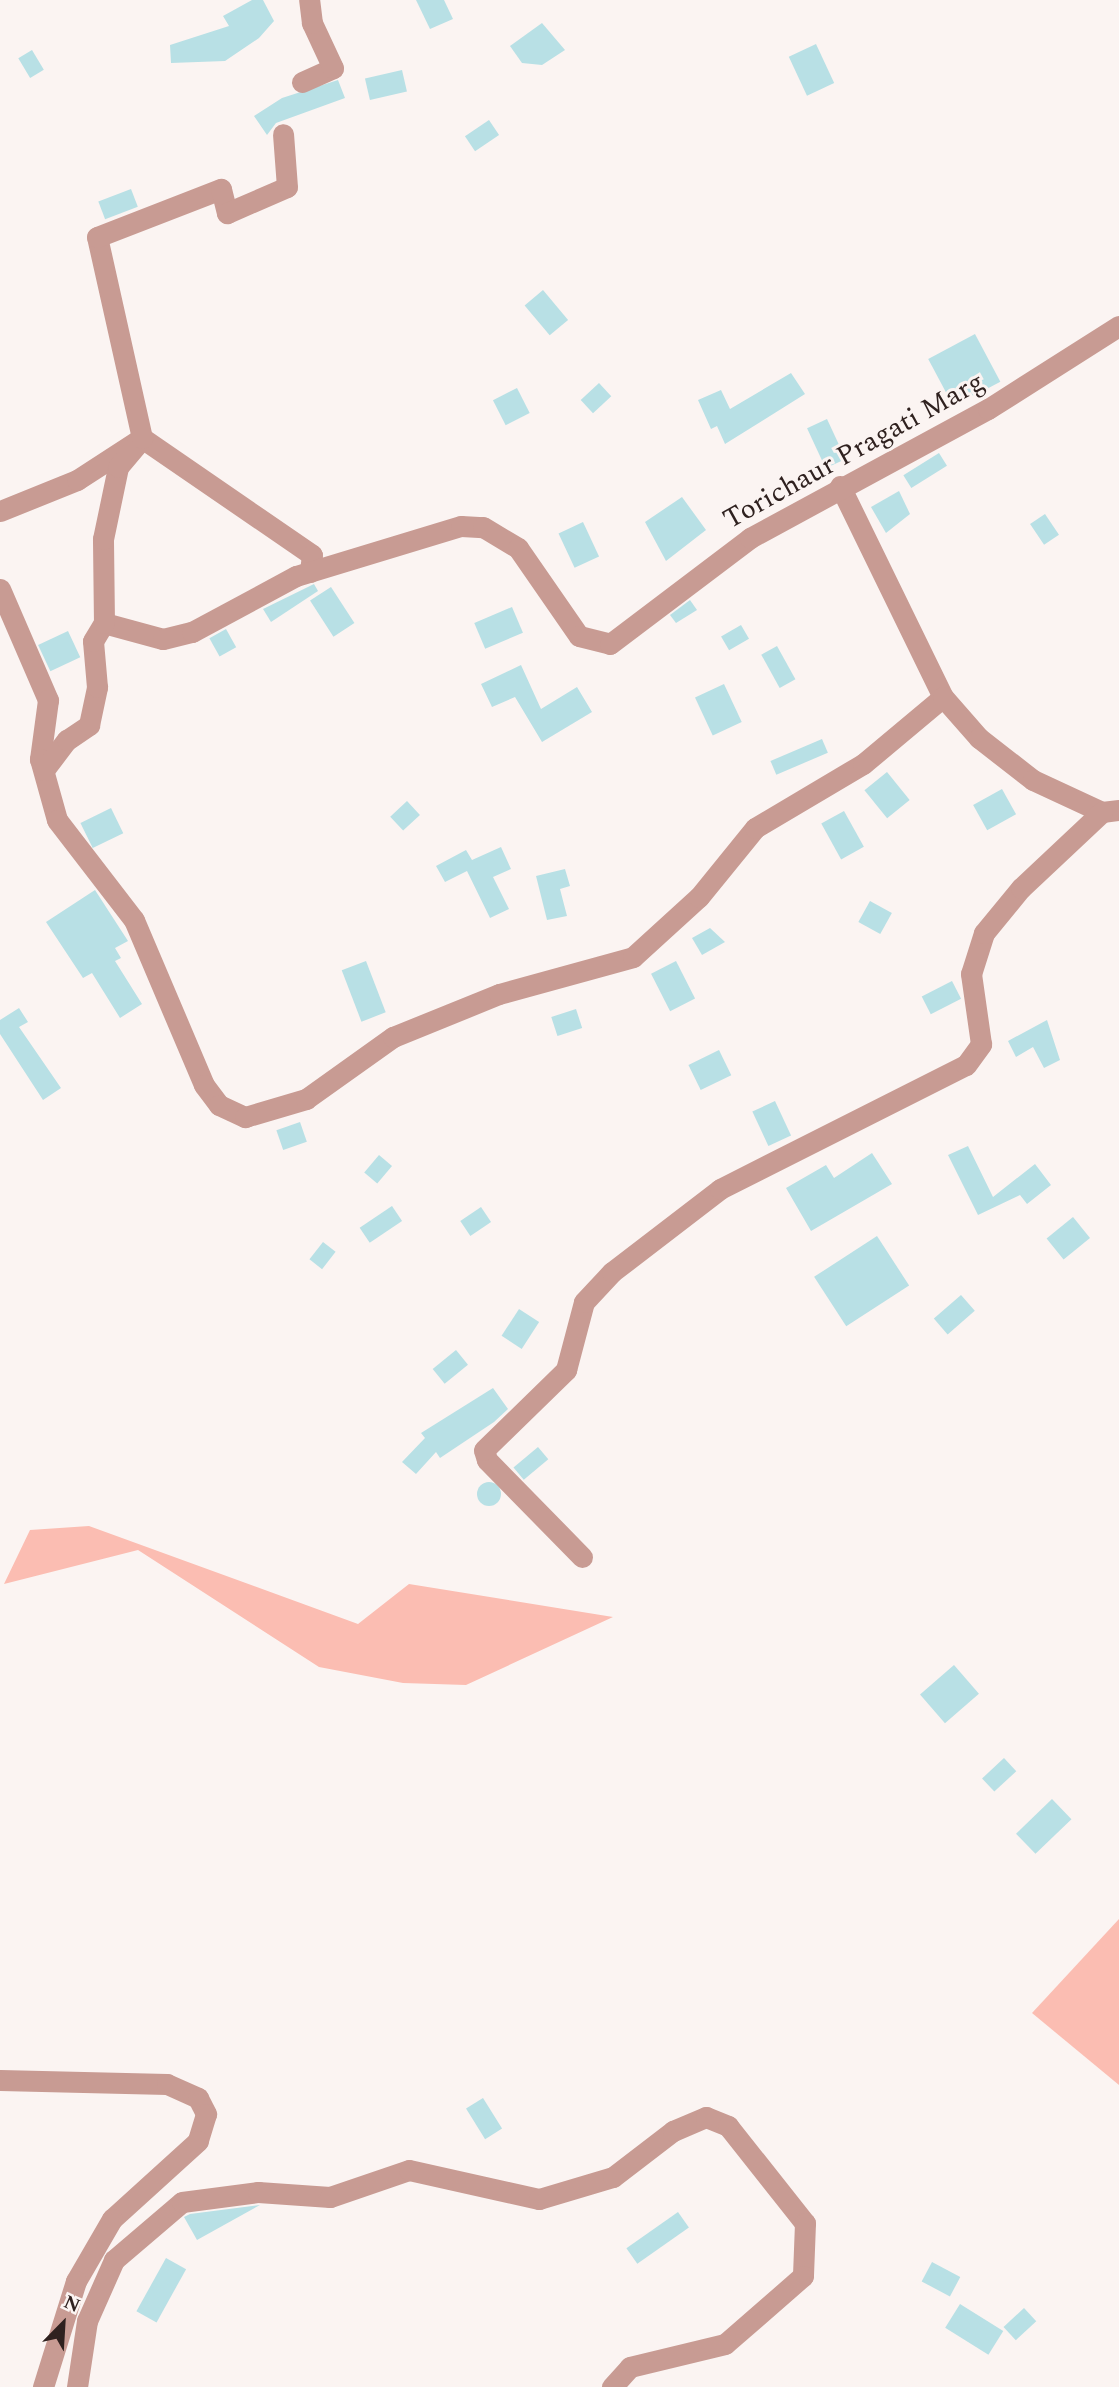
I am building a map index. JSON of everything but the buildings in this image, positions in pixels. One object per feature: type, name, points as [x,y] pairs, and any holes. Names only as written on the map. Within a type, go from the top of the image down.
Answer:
[{"type":"street","points":[[302,82],[333,68],[312,23],[309,0]]},
{"type":"street","points":[[104,623],[163,639],[192,632],[271,586],[310,572],[312,555],[142,438],[97,237],[220,189],[227,213],[287,187],[284,134]]},
{"type":"street","name":"Torichaur Pragati Marg","points":[[310,572],[461,526],[483,527],[517,548],[579,636],[610,644],[750,538],[840,486],[988,409],[1119,326]]},
{"type":"street","points":[[0,511],[76,480],[142,438]]},
{"type":"street","points":[[44,770],[66,740],[89,725],[97,687],[93,641],[104,623],[103,539],[118,467],[142,438]]},
{"type":"street","points":[[582,1557],[486,1461],[484,1450],[566,1370],[584,1302],[612,1272],[720,1189],[966,1065],[981,1044],[971,974],[984,933],[1021,888],[1110,811],[1032,780],[979,738],[943,697],[840,486]]},
{"type":"street","points":[[0,589],[48,700],[44,770],[57,820],[134,920],[204,1085],[219,1105],[245,1117],[306,1099],[405,1032],[499,994],[633,957],[699,897],[755,828],[863,764],[943,697]]},
{"type":"street","points":[[0,2080],[167,2084],[198,2098],[206,2114],[198,2141],[112,2219],[76,2281],[43,2387]]},
{"type":"street","points":[[77,2387],[87,2321],[114,2260],[182,2202],[258,2192],[330,2197],[409,2170],[539,2199],[613,2177],[673,2131],[706,2117],[728,2126],[805,2223],[803,2276],[725,2344],[630,2367],[612,2387]]},
{"type":"shaded area","points":[[89,1526],[358,1624],[409,1584],[613,1617],[466,1685],[403,1683],[319,1667],[138,1550],[4,1584],[30,1530]]},
{"type":"shaded area","points":[[1119,1919],[1119,2085],[1032,2013]]}]
